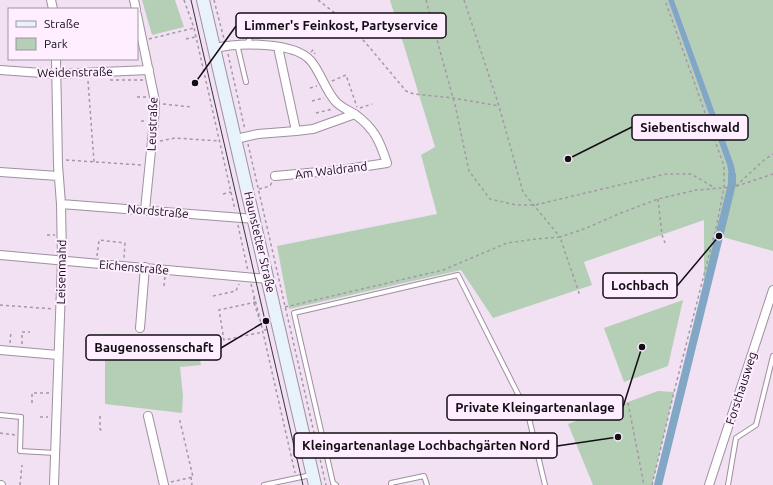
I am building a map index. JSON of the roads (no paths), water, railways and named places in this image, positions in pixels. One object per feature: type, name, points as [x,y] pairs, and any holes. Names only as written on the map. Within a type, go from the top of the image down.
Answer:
[{"type":"main road","name":"Haunstetter Straße","points":[[203,0],[220,47],[241,138],[255,219],[268,279],[314,480]]},
{"type":"street","name":"Leustraße","points":[[138,19],[154,100],[152,143],[145,210]]},
{"type":"street","points":[[220,47],[247,44],[287,48],[298,51],[307,56],[318,72],[331,96],[338,104],[355,114]]},
{"type":"street","points":[[278,47],[296,131]]},
{"type":"street","name":"Leisenmahd","points":[[54,485],[62,260],[61,204],[58,176],[56,60]]},
{"type":"street","name":"Weidenstraße","points":[[0,70],[56,74],[149,70]]},
{"type":"street","points":[[241,138],[258,134],[313,129],[355,114]]},
{"type":"street","name":"Am Waldrand","points":[[274,176],[341,170],[387,162],[380,142],[374,132],[355,114]]},
{"type":"street","points":[[0,172],[58,176]]},
{"type":"street","name":"Nordstraße","points":[[61,204],[255,219]]},
{"type":"street","name":"Eichenstraße","points":[[0,256],[146,267],[268,279]]},
{"type":"street","points":[[140,328],[146,267]]},
{"type":"street","name":"Forsthausweg","points":[[709,485],[773,290]]},
{"type":"street","points":[[0,350],[58,355]]},
{"type":"street","points":[[148,416],[164,484]]},
{"type":"lane","points":[[247,44],[252,34],[271,29],[270,23],[309,16]]},
{"type":"lane","points":[[237,44],[246,82]]},
{"type":"lane","points":[[336,485],[333,483],[294,313],[458,275],[528,414],[545,485]]},
{"type":"lane","points":[[728,485],[736,438],[756,425],[773,356]]},
{"type":"lane","points":[[0,415],[21,417],[20,452],[55,454]]},
{"type":"lane","points":[[392,485],[391,483],[424,476],[427,485]]},
{"type":"lane","points":[[264,485],[296,478],[314,480]]},
{"type":"water","points":[[668,0],[674,0],[733,162],[735,170],[735,185],[729,184],[727,165]]},
{"type":"waterway","points":[[658,485],[732,184],[732,175]]},
{"type":"tram line","points":[[191,0],[303,485]]},
{"type":"place","name":"Limmer's Feinkost, Partyservice","points":[[195,83]]},
{"type":"place","name":"Siebentischwald","points":[[568,159]]},
{"type":"place","name":"Lochbach","points":[[719,236]]},
{"type":"place","name":"Baugenossenschaft","points":[[266,321]]},
{"type":"place","name":"Private Kleingartenanlage","points":[[642,347]]},
{"type":"place","name":"Kleingartenanlage Lochbachgärten Nord","points":[[618,437]]}]
